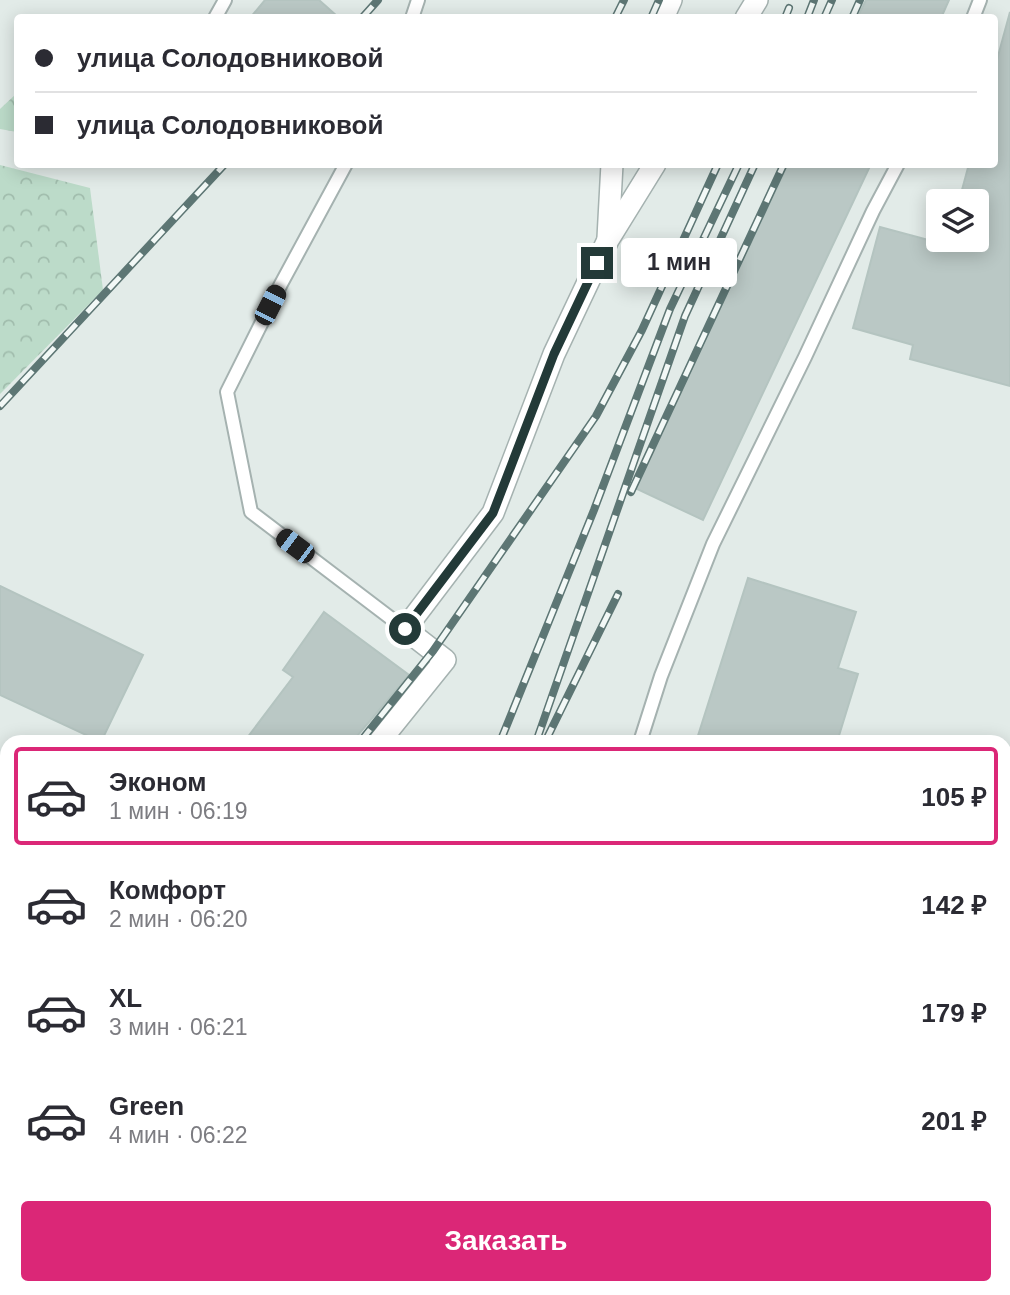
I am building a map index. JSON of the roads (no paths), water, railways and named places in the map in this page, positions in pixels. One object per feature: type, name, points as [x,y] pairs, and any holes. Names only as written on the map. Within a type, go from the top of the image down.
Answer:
[{"type":"street","points":[[608,240],[612,168]]},
{"type":"street","points":[[385,735],[445,660],[405,629],[493,513],[554,354],[608,240],[653,168]]},
{"type":"lane","points":[[344,168],[227,392],[251,512],[405,629]]},
{"type":"lane","points":[[642,735],[661,676],[713,544],[896,168]]},
{"type":"railway","points":[[366,14],[378,0]]},
{"type":"railway","points":[[617,14],[624,0]]},
{"type":"railway","points":[[653,14],[659,0]]},
{"type":"railway","points":[[809,14],[814,0]]},
{"type":"railway","points":[[826,14],[832,0]]},
{"type":"railway","points":[[854,14],[860,0]]},
{"type":"railway","points":[[787,14],[789,8]]},
{"type":"railway","points":[[0,406],[221,168]]},
{"type":"railway","points":[[366,735],[433,651],[596,416],[642,330],[716,168]]},
{"type":"railway","points":[[503,735],[594,510],[670,309],[737,168]]},
{"type":"railway","points":[[538,735],[685,316],[753,168]]},
{"type":"railway","points":[[631,492],[782,168]]},
{"type":"railway","points":[[548,735],[618,594]]}]
